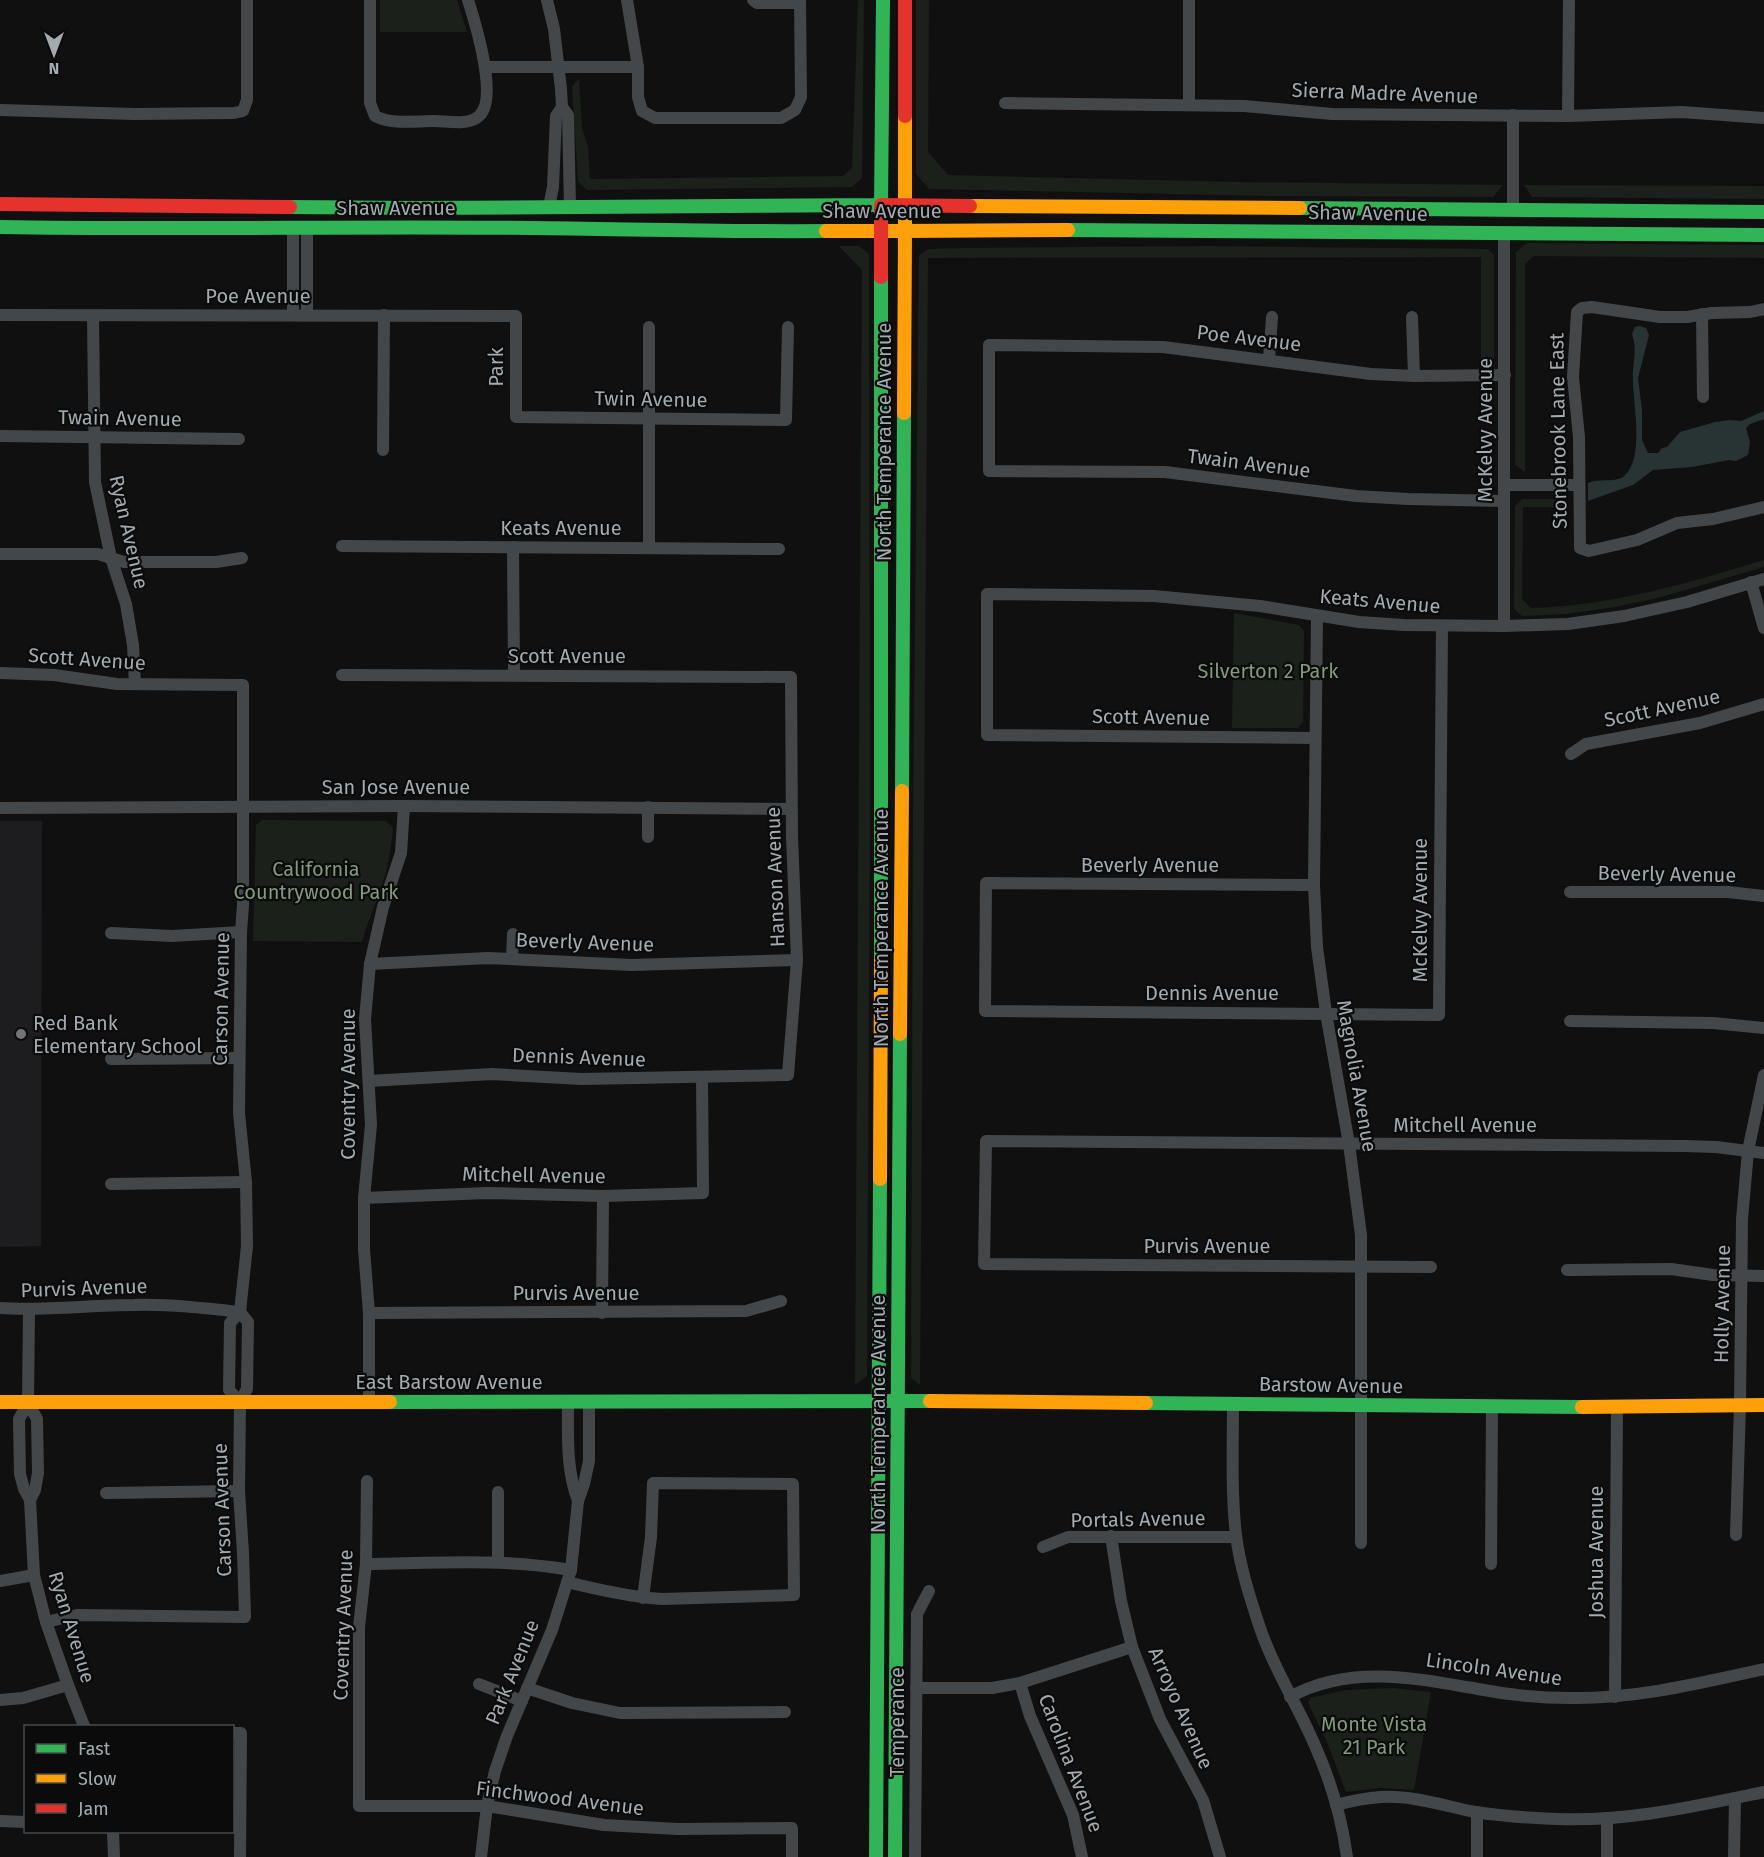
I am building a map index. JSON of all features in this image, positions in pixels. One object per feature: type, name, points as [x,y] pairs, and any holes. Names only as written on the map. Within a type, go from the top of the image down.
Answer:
[{"type":"main road","name":"North Temperance Avenue","points":[[876,1857],[882,832],[883,0]]},
{"type":"main road","name":"North Temperance Avenue","points":[[895,1857],[905,0]]},
{"type":"main road","name":"Shaw Avenue","points":[[0,204],[417,207],[905,205],[1764,212]]},
{"type":"main road","points":[[300,228],[299,221],[310,216],[384,216],[417,207]]},
{"type":"main road","points":[[445,228],[476,217],[556,216],[567,212],[570,207]]},
{"type":"main road","points":[[1363,232],[1420,221],[1492,221],[1505,217],[1513,209]]},
{"type":"main road","points":[[1504,233],[1505,227],[1519,221],[1603,220],[1654,211]]},
{"type":"main road","name":"Shaw Avenue","points":[[0,227],[530,228],[699,232],[881,230],[1764,235]]},
{"type":"main road","name":"East Barstow Avenue","points":[[0,1402],[897,1401]]},
{"type":"main road","name":"Barstow Avenue","points":[[897,1401],[1492,1407],[1764,1406]]},
{"type":"street","points":[[0,110],[134,114],[234,114],[243,111],[247,100],[247,0]]},
{"type":"street","points":[[370,0],[370,103],[375,116],[388,121],[467,121],[480,116],[485,105],[485,67],[468,0]]},
{"type":"street","points":[[547,0],[554,29],[562,106],[568,115],[570,207]]},
{"type":"street","points":[[627,0],[638,67],[638,97],[642,111],[655,118],[781,118],[795,110],[801,97],[800,1],[757,3],[753,0]]},
{"type":"street","points":[[1189,0],[1189,105]]},
{"type":"street","points":[[1568,116],[1569,0]]},
{"type":"street","points":[[485,67],[638,67]]},
{"type":"street","name":"Sierra Madre Avenue","points":[[1005,104],[1244,106],[1332,114],[1568,116],[1682,112],[1764,118]]},
{"type":"street","points":[[549,207],[553,187],[556,116],[562,106]]},
{"type":"street","points":[[1513,115],[1513,209]]},
{"type":"street","points":[[300,228],[307,315]]},
{"type":"street","points":[[292,315],[300,228]]},
{"type":"street","name":"McKelvy Avenue","points":[[1504,233],[1504,626]]},
{"type":"street","name":"Stonebrook Lane East","points":[[1702,314],[1660,316],[1592,308],[1582,308],[1577,312],[1574,377],[1579,437],[1580,548],[1589,551],[1628,542],[1677,523],[1713,519],[1764,507]]},
{"type":"street","points":[[1703,397],[1702,314],[1750,312],[1764,309]]},
{"type":"street","name":"Poe Avenue","points":[[0,315],[516,316]]},
{"type":"street","points":[[383,450],[384,315]]},
{"type":"street","name":"Ryan Avenue","points":[[93,316],[95,482],[111,558],[126,604],[133,645],[135,684]]},
{"type":"street","name":"Park","points":[[516,316],[516,417]]},
{"type":"street","points":[[1269,359],[1272,317]]},
{"type":"street","points":[[1412,317],[1414,376]]},
{"type":"street","points":[[649,548],[650,327]]},
{"type":"street","name":"Twin Avenue","points":[[516,417],[786,420],[788,327]]},
{"type":"street","name":"Poe Avenue","points":[[989,471],[988,345],[1163,347],[1371,374],[1505,375]]},
{"type":"street","name":"Twain Avenue","points":[[0,436],[239,439]]},
{"type":"street","name":"Twain Avenue","points":[[989,471],[1165,472],[1356,496],[1504,501]]},
{"type":"street","points":[[1504,485],[1579,485]]},
{"type":"street","name":"Keats Avenue","points":[[342,546],[779,549]]},
{"type":"street","points":[[513,547],[514,675]]},
{"type":"street","points":[[0,554],[98,554],[124,562],[216,562],[242,558]]},
{"type":"street","name":"Keats Avenue","points":[[987,735],[987,594],[1155,596],[1227,602],[1359,622],[1504,626],[1568,624],[1624,616],[1687,602],[1764,579]]},
{"type":"street","points":[[1751,582],[1764,628]]},
{"type":"street","name":"Magnolia Avenue","points":[[1317,616],[1314,885],[1317,947],[1349,1144],[1361,1235],[1361,1543]]},
{"type":"street","name":"McKelvy Avenue","points":[[1439,1015],[1442,626]]},
{"type":"street","name":"Scott Avenue","points":[[0,673],[54,675],[117,684],[243,685]]},
{"type":"street","name":"Scott Avenue","points":[[342,675],[791,677]]},
{"type":"street","name":"Hanson Avenue","points":[[788,1076],[797,960],[791,809],[791,677]]},
{"type":"street","name":"Carson Avenue","points":[[240,1402],[229,1390],[230,1323],[240,1312],[247,1246],[246,1182],[239,1113],[243,905],[243,685]]},
{"type":"street","name":"Scott Avenue","points":[[1571,754],[1586,744],[1701,723],[1764,704]]},
{"type":"street","name":"Scott Avenue","points":[[987,735],[1314,738]]},
{"type":"street","name":"San Jose Avenue","points":[[0,808],[404,806],[791,809]]},
{"type":"street","name":"Coventry Avenue","points":[[369,1402],[369,1313],[363,1249],[364,1198],[371,1125],[365,1019],[370,964],[383,907],[401,853],[404,806]]},
{"type":"street","points":[[648,807],[648,837]]},
{"type":"street","name":"Beverly Avenue","points":[[985,1011],[986,883],[1314,885]]},
{"type":"street","name":"Beverly Avenue","points":[[1570,892],[1728,892],[1764,896]]},
{"type":"street","points":[[111,933],[172,936],[241,932]]},
{"type":"street","points":[[512,959],[513,934]]},
{"type":"street","name":"Beverly Avenue","points":[[370,964],[488,957],[632,965],[797,960]]},
{"type":"street","name":"Dennis Avenue","points":[[985,1011],[1439,1015]]},
{"type":"street","points":[[1570,1020],[1713,1023],[1764,1028]]},
{"type":"street","points":[[111,1059],[239,1058]]},
{"type":"street","name":"Dennis Avenue","points":[[369,1081],[457,1074],[582,1079],[788,1076]]},
{"type":"street","name":"Holly Avenue","points":[[1736,1535],[1742,1219],[1748,1151],[1764,1075]]},
{"type":"street","name":"Mitchell Avenue","points":[[364,1198],[487,1193],[603,1196],[702,1193],[702,1078]]},
{"type":"street","name":"Mitchell Avenue","points":[[984,1264],[986,1141],[1684,1146],[1764,1153]]},
{"type":"street","points":[[111,1184],[246,1182]]},
{"type":"street","points":[[602,1313],[603,1196]]},
{"type":"street","name":"Purvis Avenue","points":[[984,1264],[1431,1267]]},
{"type":"street","points":[[1567,1270],[1671,1269],[1713,1275],[1764,1276]]},
{"type":"street","name":"Purvis Avenue","points":[[369,1313],[746,1311],[781,1301]]},
{"type":"street","name":"Purvis Avenue","points":[[0,1308],[28,1310],[172,1305],[240,1312]]},
{"type":"street","points":[[28,1310],[28,1402]]},
{"type":"street","name":"Carson Avenue","points":[[46,1622],[76,1616],[244,1617],[239,1491],[240,1402],[247,1389],[248,1322],[240,1312]]},
{"type":"street","name":"Ryan Avenue","points":[[28,1402],[19,1419],[20,1474],[30,1500],[34,1575],[46,1622],[84,1725]]},
{"type":"street","name":"Ryan Avenue","points":[[28,1402],[37,1419],[38,1462],[35,1490],[30,1500]]},
{"type":"street","name":"Park Avenue","points":[[568,1402],[568,1461],[572,1485],[578,1502]]},
{"type":"street","name":"Park Avenue","points":[[481,1857],[487,1806],[501,1753],[552,1630],[569,1576],[578,1502],[589,1461],[589,1402]]},
{"type":"street","points":[[1233,1403],[1233,1483],[1236,1537],[1242,1569],[1260,1630],[1290,1697],[1316,1746],[1336,1805],[1347,1857]]},
{"type":"street","points":[[1491,1564],[1492,1407]]},
{"type":"street","name":"Joshua Avenue","points":[[1615,1697],[1617,1407]]},
{"type":"street","name":"Coventry Avenue","points":[[359,1806],[359,1627],[366,1564],[367,1481]]},
{"type":"street","points":[[366,1564],[498,1562],[544,1565],[569,1576],[643,1598],[794,1595],[793,1484],[653,1483],[651,1537],[643,1598]]},
{"type":"street","points":[[106,1493],[239,1491]]},
{"type":"street","points":[[498,1492],[498,1562]]},
{"type":"street","name":"Arroyo Avenue","points":[[1111,1536],[1120,1601],[1132,1647],[1160,1719],[1203,1800],[1220,1857]]},
{"type":"street","name":"Portals Avenue","points":[[1043,1547],[1068,1537],[1236,1537]]},
{"type":"street","points":[[0,1581],[34,1575]]},
{"type":"street","name":"Temperance","points":[[915,1857],[917,1614],[929,1591]]},
{"type":"street","points":[[916,1688],[992,1688],[1020,1683],[1132,1647]]},
{"type":"street","name":"Lincoln Avenue","points":[[1290,1697],[1303,1689],[1336,1681],[1379,1676],[1408,1677],[1521,1696],[1615,1697],[1657,1692],[1764,1669]]},
{"type":"street","name":"Carolina Avenue","points":[[1020,1683],[1030,1716],[1073,1815],[1082,1857]]},
{"type":"street","points":[[478,1684],[522,1701]]},
{"type":"street","points":[[0,1700],[23,1698],[68,1685]]},
{"type":"street","points":[[527,1688],[572,1703],[620,1713],[785,1712]]},
{"type":"street","points":[[237,1733],[240,1857]]},
{"type":"street","points":[[1336,1805],[1382,1796],[1407,1798],[1477,1812],[1558,1819],[1607,1818],[1688,1809],[1764,1792]]},
{"type":"street","points":[[1734,1857],[1735,1798]]},
{"type":"street","name":"Finchwood Avenue","points":[[359,1806],[487,1806],[604,1825],[678,1829],[792,1828],[792,1857]]},
{"type":"street","points":[[1477,1812],[1477,1857]]},
{"type":"street","points":[[1607,1818],[1607,1857]]},
{"type":"street","points":[[0,1821],[24,1822]]},
{"type":"street","points":[[113,1833],[114,1857]]},
{"type":"shaded area","points":[[1635,327],[1646,328],[1649,335],[1638,378],[1642,410],[1642,440],[1648,453],[1658,453],[1662,448],[1667,447],[1680,432],[1715,422],[1741,421],[1764,411],[1764,419],[1746,428],[1750,442],[1748,455],[1736,461],[1653,470],[1633,485],[1588,501],[1588,483],[1621,478],[1630,468],[1634,457],[1636,445],[1633,380],[1635,346],[1632,334]]},
{"type":"shaded area","name":"Red Bank Elementary School","points":[[0,821],[42,821],[41,1246],[0,1247]]},
{"type":"green space","points":[[380,0],[457,0],[467,32],[380,32]]},
{"type":"green space","points":[[858,0],[864,0],[862,178],[852,187],[587,190],[578,182],[572,86],[579,79],[582,128],[588,147],[590,179],[843,176],[852,168]]},
{"type":"green space","points":[[916,0],[929,0],[928,152],[948,175],[1503,185],[1493,197],[1275,196],[929,189],[916,174]]},
{"type":"green space","points":[[1524,185],[1764,186],[1764,199],[1532,197]]},
{"type":"green space","points":[[1527,243],[1764,245],[1764,258],[1534,256],[1525,264],[1525,472],[1515,465],[1516,252]]},
{"type":"green space","points":[[839,246],[859,246],[869,254],[870,803],[867,1376],[855,1385],[862,270]]},
{"type":"green space","points":[[1209,246],[1488,249],[1494,255],[1494,358],[1489,365],[1481,365],[1481,257],[928,258],[920,1385],[911,1378],[913,811],[919,255],[929,249]]},
{"type":"green space","points":[[1522,499],[1565,499],[1570,507],[1523,507],[1522,599],[1531,608],[1620,598],[1678,585],[1764,560],[1764,567],[1658,598],[1609,608],[1566,614],[1522,616],[1514,609],[1515,506]]},
{"type":"green space","name":"Silverton 2 Park","points":[[1234,613],[1299,625],[1304,631],[1303,722],[1298,728],[1232,728]]},
{"type":"green space","name":"California Countrywood Park","points":[[262,820],[386,821],[393,828],[386,873],[362,942],[253,941],[256,825]]},
{"type":"green space","name":"Monte Vista 21 Park","points":[[1393,1688],[1431,1692],[1414,1790],[1381,1788],[1346,1792],[1327,1742],[1308,1703],[1310,1698],[1346,1690]]},
{"type":"traffic: fast","points":[[290,207],[881,205],[883,0]]},
{"type":"traffic: fast","points":[[1300,208],[1764,212]]},
{"type":"traffic: fast","points":[[0,227],[826,231]]},
{"type":"traffic: fast","points":[[1068,230],[1764,235]]},
{"type":"traffic: fast","points":[[881,277],[881,959]]},
{"type":"traffic: fast","points":[[902,791],[904,413]]},
{"type":"traffic: fast","points":[[895,1857],[900,1034]]},
{"type":"traffic: fast","points":[[876,1857],[880,1179]]},
{"type":"traffic: fast","points":[[390,1402],[930,1401]]},
{"type":"traffic: fast","points":[[1146,1403],[1582,1407]]},
{"type":"traffic: slow","points":[[826,231],[905,231],[905,116]]},
{"type":"traffic: slow","points":[[970,206],[1300,208]]},
{"type":"traffic: slow","points":[[904,413],[905,231],[1068,230]]},
{"type":"traffic: slow","points":[[900,1034],[902,791]]},
{"type":"traffic: slow","points":[[880,1179],[881,959]]},
{"type":"traffic: slow","points":[[930,1401],[1146,1403]]},
{"type":"traffic: slow","points":[[0,1402],[390,1402]]},
{"type":"traffic: slow","points":[[1582,1407],[1764,1405]]},
{"type":"traffic: jam","points":[[905,0],[905,116]]},
{"type":"traffic: jam","points":[[0,204],[290,207]]},
{"type":"traffic: jam","points":[[881,277],[881,205],[970,206]]},
{"type":"place","name":"Red Bank Elementary School","points":[[21,1034]]}]
